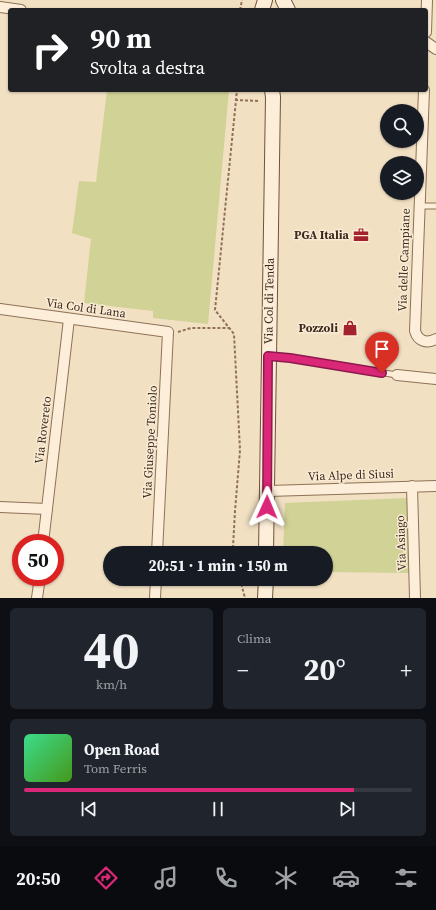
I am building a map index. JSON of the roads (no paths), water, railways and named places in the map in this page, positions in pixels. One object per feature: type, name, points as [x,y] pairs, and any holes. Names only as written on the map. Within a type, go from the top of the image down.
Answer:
[{"type":"main road","name":"Via Col di Tenda","points":[[266,546],[268,491],[268,356],[274,92]]},
{"type":"main road","points":[[266,586],[266,598]]},
{"type":"street","name":"Via delle Campiane","points":[[424,92],[415,331],[416,336],[420,340],[426,342],[436,339]]},
{"type":"street","name":"Via Col di Lana","points":[[0,309],[168,332]]},
{"type":"street","name":"Via Rovereto","points":[[45,534],[69,319]]},
{"type":"street","name":"Via Giuseppe Toniolo","points":[[157,546],[168,332]]},
{"type":"street","points":[[397,375],[436,380]]},
{"type":"street","name":"Via Asiago","points":[[412,486],[415,598]]},
{"type":"street","name":"Via Alpe di Siusi","points":[[268,491],[436,486]]},
{"type":"street","points":[[0,507],[47,510]]},
{"type":"street","points":[[37,598],[39,586]]},
{"type":"street","points":[[155,598],[156,586]]},
{"type":"lane","points":[[419,206],[436,206]]},
{"type":"lane","points":[[268,356],[290,358],[397,375]]},
{"type":"place","name":"PGA Italia","points":[[361,235]]},
{"type":"place","name":"Pozzoli","points":[[350,328]]}]
